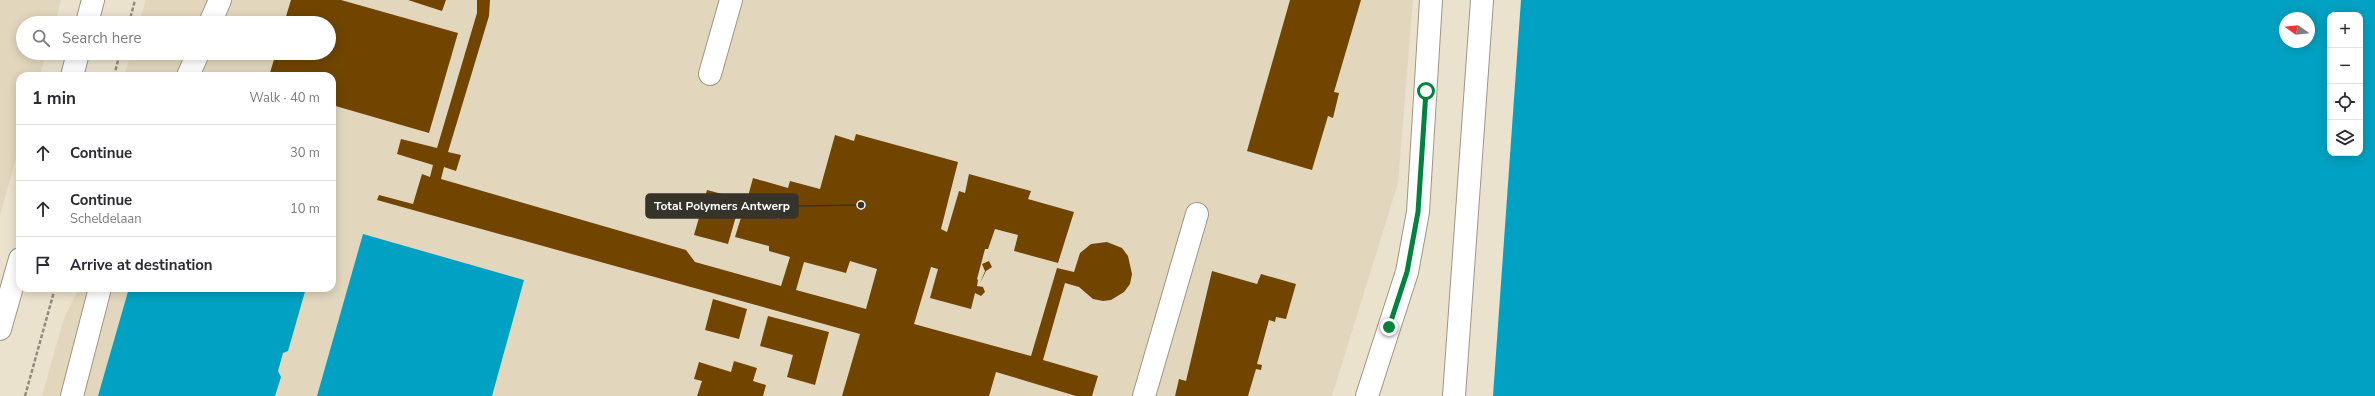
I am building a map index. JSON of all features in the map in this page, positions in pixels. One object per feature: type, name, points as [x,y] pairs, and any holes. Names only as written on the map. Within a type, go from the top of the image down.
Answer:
[{"type":"main road","points":[[89,16],[94,0]]},
{"type":"main road","points":[[213,16],[220,0]]},
{"type":"main road","points":[[710,74],[731,0]]},
{"type":"main road","points":[[1367,396],[1407,272],[1418,212],[1431,0]]},
{"type":"main road","points":[[1454,396],[1482,0]]},
{"type":"main road","points":[[73,72],[76,60]]},
{"type":"main road","points":[[190,72],[195,60]]},
{"type":"main road","points":[[1144,396],[1198,214]]},
{"type":"main road","points":[[0,329],[16,273]]},
{"type":"main road","points":[[72,396],[99,292]]},
{"type":"path","points":[[131,16],[135,0]]},
{"type":"path","points":[[115,72],[118,60]]},
{"type":"path","points":[[25,396],[54,292]]},
{"type":"shaded area","points":[[0,0],[61,0],[57,16],[16,16],[16,60],[44,60],[41,72],[16,72],[16,159],[0,215]]},
{"type":"shaded area","points":[[146,0],[1413,0],[1398,183],[1332,396],[42,396],[64,318],[77,292],[336,292],[336,72],[125,72],[129,60],[336,60],[336,16],[141,16]]},
{"type":"water","points":[[1521,0],[2375,0],[2375,396],[1493,396]]},
{"type":"water","points":[[363,234],[524,280],[492,396],[317,396]]},
{"type":"water","points":[[128,292],[305,292],[288,351],[283,353],[278,371],[281,377],[275,396],[98,396]]},
{"type":"building","points":[[291,0],[341,0],[458,33],[429,133],[336,106],[336,72],[270,72],[274,60],[336,60],[336,16],[286,16]]},
{"type":"building","points":[[408,0],[446,0],[442,11]]},
{"type":"building","points":[[477,0],[490,0],[489,16],[448,152],[461,155],[456,171],[444,167],[441,179],[686,250],[695,262],[781,286],[790,257],[769,251],[769,246],[735,237],[744,208],[779,219],[780,213],[746,204],[753,178],[788,188],[790,181],[820,189],[835,135],[854,141],[856,134],[958,162],[941,229],[947,232],[959,191],[965,193],[969,174],[1031,191],[1028,199],[1074,212],[1058,263],[1014,251],[1018,235],[995,229],[988,249],[985,249],[977,279],[977,286],[983,287],[985,292],[981,296],[975,293],[971,309],[930,298],[938,269],[931,267],[914,324],[1031,356],[1057,268],[1074,272],[1080,253],[1091,244],[1107,242],[1122,248],[1128,256],[1132,274],[1130,284],[1124,292],[1111,300],[1103,301],[1093,299],[1079,287],[1065,283],[1043,360],[1098,376],[1092,396],[1076,396],[996,372],[989,396],[842,396],[860,334],[377,200],[379,195],[413,204],[422,174],[430,177],[433,165],[397,154],[401,139],[437,148],[477,13]],"holes":[[[850,261],[877,269],[866,309],[796,290],[804,262],[846,273]]]},
{"type":"building","points":[[1290,0],[1361,0],[1334,92],[1339,93],[1333,118],[1328,116],[1312,170],[1247,151]]},
{"type":"building","points":[[707,190],[741,199],[728,244],[694,235]]},
{"type":"building","points":[[989,261],[992,267],[986,271],[980,283],[985,271],[982,264]]},
{"type":"building","points":[[1212,271],[1257,284],[1261,274],[1296,284],[1286,319],[1276,317],[1275,322],[1269,320],[1257,364],[1262,365],[1261,370],[1256,369],[1248,396],[1175,396],[1179,379],[1186,381]]},
{"type":"building","points":[[713,299],[747,309],[739,339],[705,330]]},
{"type":"building","points":[[768,316],[829,332],[815,385],[787,377],[793,355],[760,346]]},
{"type":"building","points":[[734,361],[757,368],[753,381],[766,385],[763,396],[697,396],[702,381],[694,379],[699,362],[731,372]]},
{"type":"place","name":"Total Polymers Antwerp","points":[[861,205]]},
{"type":"route","points":[[1389,327],[1407,272],[1418,212],[1426,91]]}]
